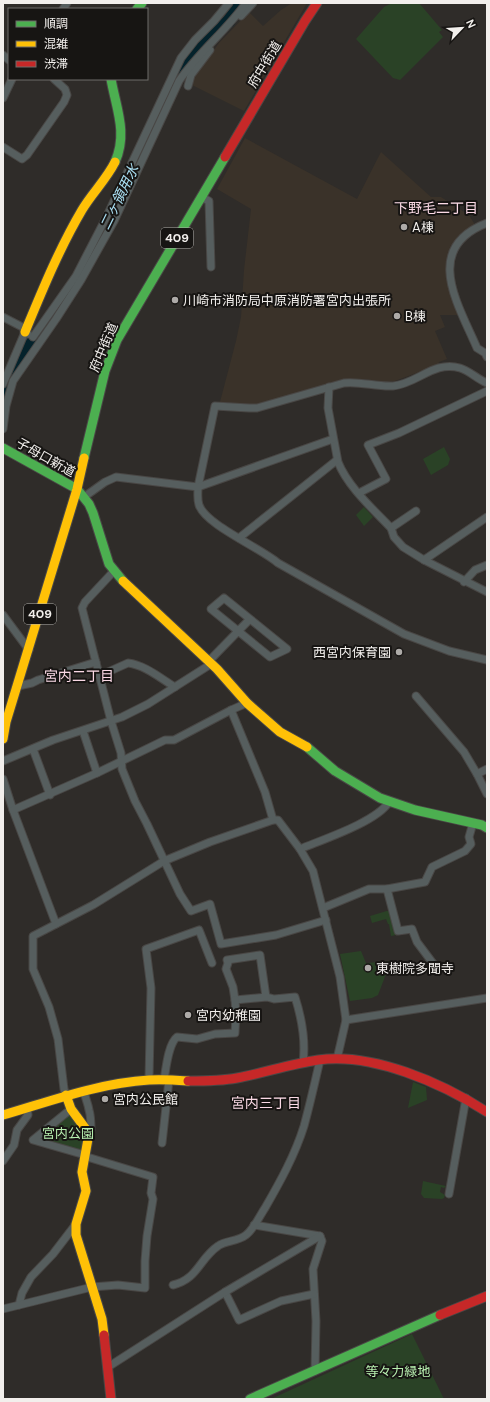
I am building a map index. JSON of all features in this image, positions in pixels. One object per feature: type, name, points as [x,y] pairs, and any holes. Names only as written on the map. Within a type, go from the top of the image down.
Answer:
[{"type":"main road","name":"府中街道","points":[[3,739],[6,722],[77,489],[105,371],[117,340],[317,3]]},
{"type":"main road","points":[[25,330],[69,233],[83,208],[112,168],[118,156],[122,135],[111,80]]},
{"type":"main road","name":"子母口新道","points":[[3,448],[77,489],[84,496],[93,513],[109,564],[136,594],[210,662],[247,703],[280,732],[310,749],[335,771],[367,791],[389,802],[415,810],[482,824]]},
{"type":"main road","points":[[3,1115],[106,1085],[149,1079],[202,1082],[225,1080],[320,1060],[337,1059],[365,1062],[386,1067],[425,1080],[466,1098],[487,1112]]},
{"type":"main road","points":[[66,1096],[71,1109],[88,1132],[82,1172],[86,1191],[76,1224],[76,1235],[80,1252],[102,1319],[111,1399]]},
{"type":"main road","points":[[250,1399],[409,1328],[487,1296]]},
{"type":"street","points":[[3,429],[6,406],[13,381],[76,276],[107,216],[181,58],[228,3]]},
{"type":"street","points":[[37,340],[56,319],[81,280],[114,221],[179,81],[188,68],[231,22],[246,3]]},
{"type":"street","points":[[188,86],[190,75],[210,50],[253,3]]},
{"type":"street","points":[[3,98],[12,80]]},
{"type":"street","points":[[3,147],[22,159],[27,155],[64,102],[67,95],[65,89],[55,80]]},
{"type":"street","points":[[201,197],[209,201],[211,267]]},
{"type":"street","points":[[487,223],[472,230],[461,238],[455,246],[448,268],[450,282],[477,348],[487,357]]},
{"type":"street","points":[[3,317],[25,330],[37,340]]},
{"type":"street","points":[[3,384],[25,330]]},
{"type":"street","points":[[487,383],[462,368],[444,366],[394,386],[353,382],[329,387],[257,408],[215,406],[198,487],[197,499],[204,515],[213,522],[268,555],[278,563],[404,634],[449,651],[487,660]]},
{"type":"street","points":[[329,387],[328,408],[337,460],[341,470],[350,483],[391,528],[394,537],[403,547],[464,582],[487,592]]},
{"type":"street","points":[[358,493],[386,479],[368,445],[400,433],[487,391]]},
{"type":"street","points":[[84,496],[105,482],[116,477],[198,487],[334,439]]},
{"type":"street","points":[[239,538],[337,460]]},
{"type":"street","points":[[391,528],[416,511]]},
{"type":"street","points":[[424,560],[487,517]]},
{"type":"street","points":[[464,582],[476,570],[487,565]]},
{"type":"street","points":[[114,570],[85,602],[82,608],[111,721],[121,753],[122,769],[135,801],[180,894],[192,912],[210,904],[221,944],[276,935],[326,920]]},
{"type":"street","points":[[224,598],[287,649],[270,658],[238,631],[211,609],[224,598]]},
{"type":"street","points":[[3,615],[29,650]]},
{"type":"street","points":[[3,761],[111,721],[148,704],[210,662],[250,619]]},
{"type":"street","points":[[18,686],[32,683],[96,662]]},
{"type":"street","points":[[99,676],[128,663],[149,670],[175,687]]},
{"type":"street","points":[[416,696],[464,752],[478,774],[487,794]]},
{"type":"street","points":[[13,810],[97,774],[165,740],[174,740],[247,703]]},
{"type":"street","points":[[231,710],[265,792],[273,820]]},
{"type":"street","points":[[83,731],[97,774]]},
{"type":"street","points":[[33,749],[50,795]]},
{"type":"street","points":[[478,774],[487,769]]},
{"type":"street","points":[[3,779],[13,810],[56,924]]},
{"type":"street","points":[[300,849],[373,816],[385,808],[389,802]]},
{"type":"street","points":[[66,1096],[58,1039],[51,1013],[32,969],[33,936],[93,905],[164,861],[210,842],[273,820],[278,820],[285,828],[313,871],[323,908],[340,977],[346,1020],[337,1059]]},
{"type":"street","points":[[323,908],[369,889],[387,889],[425,882],[432,867],[465,851],[471,844],[469,837],[482,824]]},
{"type":"street","points":[[387,889],[398,931],[412,929],[417,942],[435,966]]},
{"type":"street","points":[[149,1079],[151,988],[146,949],[199,930],[212,963]]},
{"type":"street","points":[[162,1143],[168,1055],[173,1040],[177,1037],[197,1039],[214,1034],[236,1033],[235,1000],[233,987],[226,969],[228,963],[227,960],[260,955],[266,997]]},
{"type":"street","points":[[235,1000],[266,997],[274,999],[295,997],[302,1019],[305,1049],[303,1064]]},
{"type":"street","points":[[346,1020],[487,998]]},
{"type":"street","points":[[173,1285],[186,1280],[194,1274],[218,1246],[225,1242],[239,1240],[247,1234],[254,1225],[282,1180],[304,1126],[320,1060]]},
{"type":"street","points":[[84,1091],[91,1120],[91,1130],[88,1132]]},
{"type":"street","points":[[448,1194],[466,1098]]},
{"type":"street","points":[[3,1161],[14,1145],[17,1130],[28,1115],[27,1108]]},
{"type":"street","points":[[3,1309],[92,1287],[118,1285],[145,1288],[145,1261],[147,1236],[153,1199],[151,1193],[153,1177],[33,1140],[71,1109]]},
{"type":"street","points":[[19,1305],[22,1294],[31,1277],[53,1254],[76,1224]]},
{"type":"street","points":[[254,1225],[320,1236]]},
{"type":"street","points":[[108,1366],[225,1292],[320,1236]]},
{"type":"street","points":[[315,1371],[316,1322],[314,1269],[322,1241],[320,1236]]},
{"type":"street","points":[[225,1292],[239,1320],[281,1301],[314,1294]]},
{"type":"shaded area","points":[[292,3],[307,3],[244,111],[192,85],[194,77],[219,43],[249,12],[263,26],[281,10]]},
{"type":"shaded area","points":[[245,138],[357,199],[381,152],[431,197],[441,197],[469,215],[475,225],[461,235],[455,242],[446,264],[448,285],[460,315],[440,315],[445,327],[435,331],[447,359],[439,362],[438,365],[395,381],[388,382],[363,379],[346,380],[254,405],[220,402],[241,317],[244,270],[251,209],[217,189]]},
{"type":"green space","points":[[392,3],[419,3],[442,30],[439,32],[443,37],[400,80],[393,78],[356,39],[384,7]]},
{"type":"green space","points":[[444,447],[450,459],[448,465],[431,475],[423,459]]},
{"type":"green space","points":[[364,507],[373,517],[364,526],[356,515]]},
{"type":"green space","points":[[390,910],[396,935],[391,936],[389,924],[386,919],[372,923],[370,916]]},
{"type":"green space","points":[[361,951],[366,963],[391,961],[378,995],[372,998],[350,1001],[340,954]]},
{"type":"green space","points":[[413,1082],[426,1087],[427,1100],[408,1108]]},
{"type":"green space","name":"宮内公園","points":[[71,1109],[88,1132],[85,1155],[33,1140]]},
{"type":"green space","points":[[423,1181],[446,1186],[444,1188],[441,1187],[440,1192],[445,1195],[444,1198],[424,1198],[421,1194]]},
{"type":"green space","name":"等々力緑地","points":[[412,1334],[444,1399],[271,1399]]},
{"type":"waterway","name":"二ヶ領用水","points":[[120,195],[180,69],[188,59],[229,21],[242,3]]},
{"type":"waterway","name":"二ヶ領用水","points":[[3,397],[13,370],[71,288]]},
{"type":"traffic: fast","points":[[138,8],[142,3]]},
{"type":"traffic: fast","points":[[111,80],[121,131],[121,141],[115,162]]},
{"type":"traffic: fast","points":[[84,458],[105,371],[117,340],[225,157]]},
{"type":"traffic: fast","points":[[3,448],[77,489],[89,504],[93,513],[109,564],[123,581]]},
{"type":"traffic: fast","points":[[307,747],[335,771],[380,798],[415,810],[482,825],[487,828]]},
{"type":"traffic: fast","points":[[250,1399],[440,1315]]},
{"type":"traffic: slow","points":[[25,332],[51,270],[66,240],[86,204],[115,162]]},
{"type":"traffic: slow","points":[[3,739],[6,722],[77,489],[84,458]]},
{"type":"traffic: slow","points":[[123,581],[217,669],[247,703],[280,732],[307,747]]},
{"type":"traffic: slow","points":[[3,1115],[75,1093],[112,1085],[154,1080],[188,1081]]},
{"type":"traffic: slow","points":[[66,1095],[71,1109],[88,1132],[82,1172],[86,1191],[76,1224],[76,1235],[102,1319],[104,1335]]},
{"type":"traffic: jam","points":[[225,157],[317,3]]},
{"type":"traffic: jam","points":[[188,1081],[231,1079],[318,1060],[339,1059],[361,1061],[383,1065],[406,1072],[449,1091],[487,1112]]},
{"type":"traffic: jam","points":[[440,1315],[487,1296]]},
{"type":"traffic: jam","points":[[104,1335],[111,1399]]},
{"type":"place","name":"A棟","points":[[404,227]]},
{"type":"place","name":"川崎市消防局中原消防署宮内出張所","points":[[175,300]]},
{"type":"place","name":"B棟","points":[[397,316]]},
{"type":"place","name":"西宮内保育園","points":[[399,652]]},
{"type":"place","name":"東樹院多聞寺","points":[[368,968]]},
{"type":"place","name":"宮内幼稚園","points":[[188,1015]]},
{"type":"place","name":"宮内公民館","points":[[105,1099]]},
{"type":"district","name":"下野毛二丁目","points":[[436,208]]},
{"type":"district","name":"宮内二丁目","points":[[79,676]]},
{"type":"district","name":"宮内三丁目","points":[[266,1103]]}]
